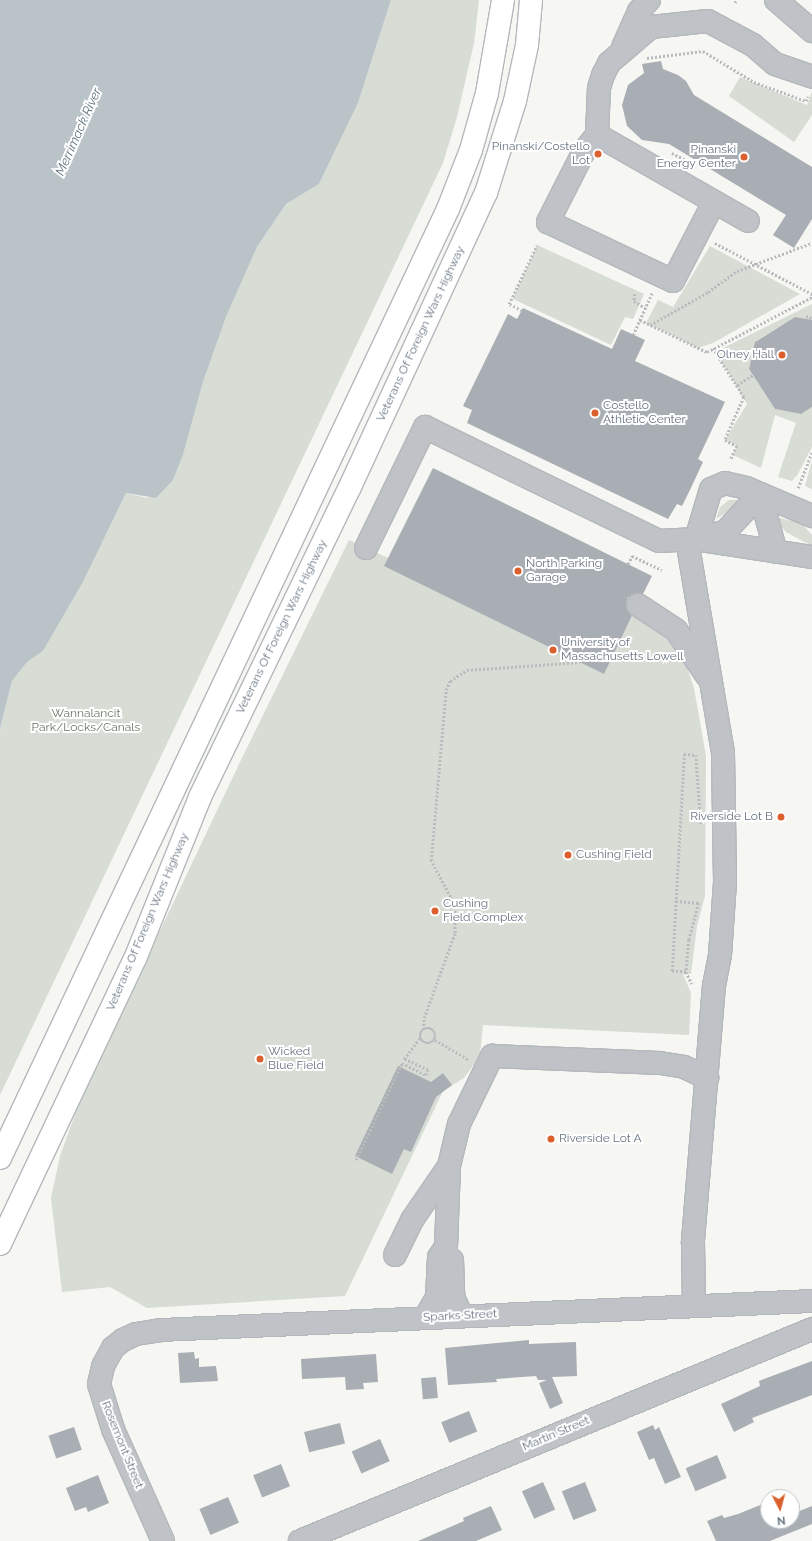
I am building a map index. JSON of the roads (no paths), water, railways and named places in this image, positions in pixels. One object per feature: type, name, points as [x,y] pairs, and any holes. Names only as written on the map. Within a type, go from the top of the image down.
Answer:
[{"type":"main road","points":[[0,1158],[448,209],[471,150],[484,105],[498,40],[502,0]]},
{"type":"main road","name":"Veterans Of Foreign Wars Highway","points":[[0,1244],[134,959],[200,797],[350,487],[486,193],[515,101],[526,45],[531,0]]},
{"type":"street","points":[[631,56],[639,11],[649,0]]},
{"type":"street","points":[[776,0],[812,31]]},
{"type":"street","points":[[714,202],[673,281],[548,222],[584,151],[597,135],[599,88],[609,63],[631,56],[650,27],[708,21],[753,45],[774,64],[807,72]]},
{"type":"street","points":[[597,135],[748,221]]},
{"type":"street","points":[[366,548],[426,428],[659,541],[692,540],[812,557]]},
{"type":"street","points":[[694,1306],[693,1243],[725,882],[723,753],[710,681],[692,540],[711,489],[725,483],[760,494],[812,516]]},
{"type":"street","points":[[692,540],[725,532],[760,494]]},
{"type":"street","points":[[760,494],[776,552]]},
{"type":"street","points":[[705,642],[683,621],[640,600],[676,630],[710,681]]},
{"type":"street","points":[[425,1318],[437,1297],[440,1257],[446,1247],[449,1166],[459,1124],[488,1062],[660,1063],[684,1067],[708,1078]]},
{"type":"street","points":[[395,1254],[412,1220],[449,1166]]},
{"type":"street","points":[[446,1247],[452,1257],[453,1298],[462,1316]]},
{"type":"street","name":"Sparks Street","points":[[113,1348],[123,1340],[136,1334],[161,1330],[812,1300]]},
{"type":"street","name":"Martin Street","points":[[300,1541],[812,1329]]},
{"type":"street","name":"Rosemont Street","points":[[113,1348],[103,1366],[99,1384],[103,1402],[163,1541]]},
{"type":"water","name":"Merrimack River","points":[[0,0],[391,0],[358,103],[319,184],[286,204],[257,247],[226,317],[203,382],[183,455],[173,480],[156,498],[126,493],[83,582],[43,651],[27,662],[12,681],[0,729]]},
{"type":"place","name":"Pinanski/Costello Lot","points":[[598,154]]},
{"type":"place","name":"Pinanski Energy Center","points":[[744,157]]},
{"type":"place","name":"Olney Hall","points":[[782,355]]},
{"type":"place","name":"Costello Athletic Center","points":[[595,413]]},
{"type":"place","name":"North Parking Garage","points":[[518,571]]},
{"type":"place","name":"University of Massachusetts Lowell","points":[[553,650]]},
{"type":"place","name":"Riverside Lot B","points":[[781,817]]},
{"type":"place","name":"Cushing Field","points":[[568,855]]},
{"type":"place","name":"Cushing Field Complex","points":[[435,911]]},
{"type":"place","name":"Wicked Blue Field","points":[[260,1059]]},
{"type":"place","name":"Riverside Lot A","points":[[551,1139]]},
{"type":"park label","name":"Wannalancit Park/Locks/Canals","points":[[86,721]]}]
